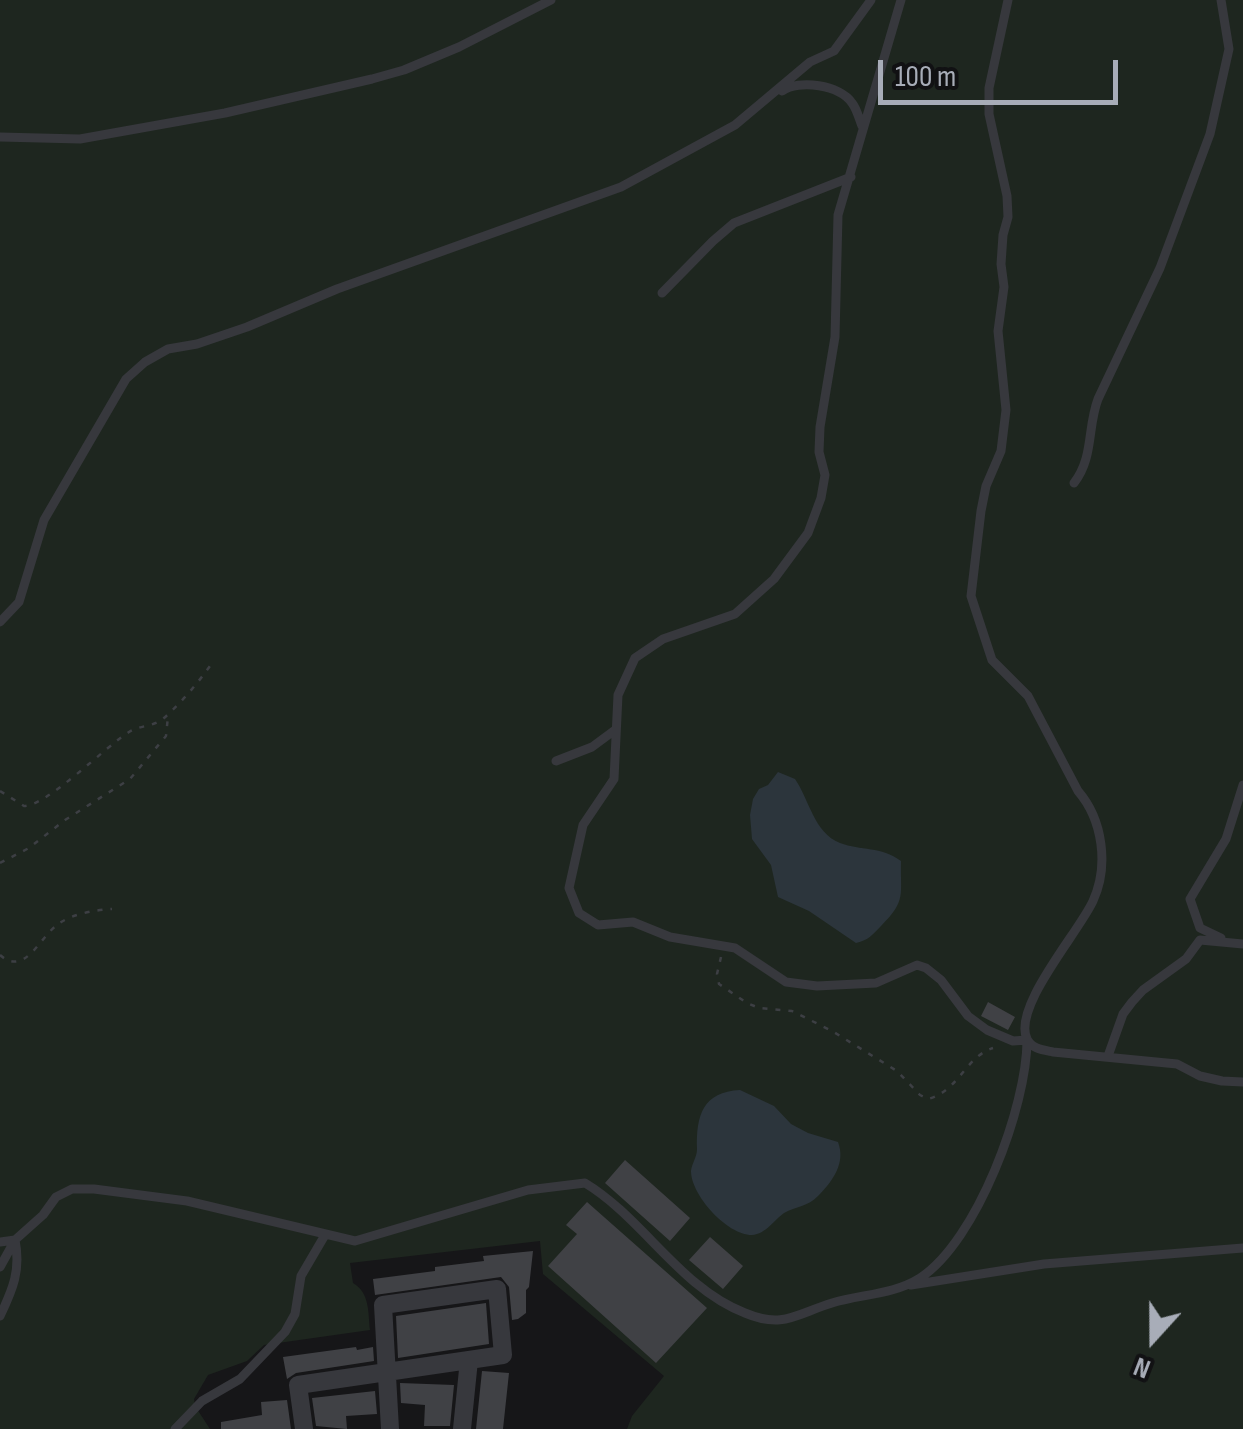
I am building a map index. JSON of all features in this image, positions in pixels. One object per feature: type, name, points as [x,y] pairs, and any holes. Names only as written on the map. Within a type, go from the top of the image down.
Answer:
[{"type":"street","points":[[304,1429],[298,1385],[389,1371],[469,1360],[505,1352],[498,1289],[383,1305],[389,1371],[390,1429]]},
{"type":"street","points":[[462,1429],[469,1360]]},
{"type":"lane","points":[[0,137],[80,139],[225,113],[372,79],[459,47],[551,0]]},
{"type":"lane","points":[[771,98],[810,62],[834,51],[871,0]]},
{"type":"lane","points":[[900,0],[838,215],[836,337],[820,426],[819,452],[824,475],[821,498],[808,533],[774,579],[735,614],[664,638],[636,658],[622,682],[615,730],[614,779],[584,825],[569,888],[573,905],[587,920],[598,924],[633,922],[670,937],[726,946],[751,955],[786,982],[817,986],[876,983],[917,966],[926,968],[968,1016],[1013,1041],[1027,1040]]},
{"type":"lane","points":[[904,1286],[954,1248],[981,1202],[998,1163],[1027,1064],[1025,1030],[1031,1000],[1094,900],[1100,879],[1100,840],[1090,804],[1078,791],[1028,696],[992,660],[971,596],[981,511],[986,486],[1001,451],[1006,410],[998,330],[1004,287],[1001,264],[1007,196],[989,114],[989,88],[1008,0]]},
{"type":"lane","points":[[1074,483],[1085,468],[1090,418],[1160,268],[1210,134],[1229,49],[1221,0]]},
{"type":"lane","points":[[0,622],[19,602],[44,520],[126,379],[144,362],[168,349],[247,327],[336,289],[620,187],[735,125],[789,86],[842,91],[854,104],[862,126]]},
{"type":"lane","points":[[662,293],[734,224],[852,176]]},
{"type":"lane","points":[[556,761],[579,754],[615,730]]},
{"type":"lane","points":[[1243,786],[1218,854],[1190,899],[1200,928],[1243,944]]},
{"type":"lane","points":[[1108,1056],[1123,1014],[1143,990],[1186,960],[1200,940],[1226,940]]},
{"type":"lane","points":[[1027,1040],[1034,1048],[1053,1052],[1177,1064],[1200,1076],[1243,1082]]},
{"type":"lane","points":[[0,1267],[14,1240],[43,1215],[56,1197],[72,1189],[186,1201],[355,1241],[528,1190],[585,1184],[715,1298],[768,1322],[788,1320],[833,1302],[904,1286],[1044,1264],[1243,1248]]},
{"type":"lane","points":[[175,1429],[202,1402],[240,1379],[286,1332],[295,1314],[300,1276],[325,1235]]},
{"type":"lane","points":[[0,1242],[14,1240]]},
{"type":"lane","points":[[0,1316],[16,1286],[18,1258],[14,1240]]},
{"type":"path","points":[[0,791],[24,806],[32,806],[68,783],[125,735],[167,715],[210,666]]},
{"type":"path","points":[[0,863],[130,780],[166,736],[170,718],[167,715]]},
{"type":"path","points":[[0,955],[13,962],[22,960],[66,919],[112,909]]},
{"type":"path","points":[[726,946],[717,974],[719,984],[758,1008],[792,1010],[832,1031],[897,1071],[920,1096],[928,1099],[952,1087],[984,1051],[1013,1041]]},
{"type":"shaded area","points":[[0,0],[1243,0],[1243,1429],[627,1429],[632,1416],[664,1376],[543,1274],[540,1241],[350,1263],[353,1283],[363,1292],[367,1304],[370,1330],[264,1345],[247,1361],[208,1375],[194,1399],[210,1429],[0,1429]]},
{"type":"shaded area","points":[[778,772],[795,779],[818,824],[831,838],[901,861],[898,903],[873,935],[864,940],[856,943],[809,911],[778,897],[771,865],[752,839],[750,815],[759,789],[768,785]]},
{"type":"shaded area","points":[[740,1090],[774,1106],[791,1124],[838,1142],[840,1150],[837,1171],[818,1196],[752,1235],[732,1228],[712,1212],[697,1191],[691,1171],[704,1108],[718,1095]]},
{"type":"building","points":[[988,1002],[1015,1017],[1008,1030],[981,1016]]},
{"type":"building","points":[[625,1160],[690,1218],[670,1241],[605,1183]]},
{"type":"building","points":[[587,1202],[707,1308],[656,1363],[548,1266],[577,1234],[566,1225]]},
{"type":"building","points":[[710,1237],[743,1266],[723,1289],[689,1260]]},
{"type":"building","points":[[533,1251],[526,1313],[518,1319],[512,1320],[509,1287],[501,1277],[375,1295],[373,1279],[484,1261],[483,1256]]},
{"type":"building","points":[[486,1303],[489,1344],[398,1358],[396,1316]]},
{"type":"building","points":[[373,1347],[374,1361],[296,1373],[287,1379],[283,1357]]},
{"type":"building","points":[[482,1371],[509,1373],[503,1429],[476,1429]]},
{"type":"building","points":[[400,1383],[454,1385],[450,1426],[424,1426],[425,1405],[401,1403]]},
{"type":"building","points":[[375,1391],[377,1414],[346,1416],[347,1429],[316,1426],[312,1398]]},
{"type":"building","points":[[287,1400],[291,1429],[221,1429],[221,1422],[262,1415],[261,1402]]}]
